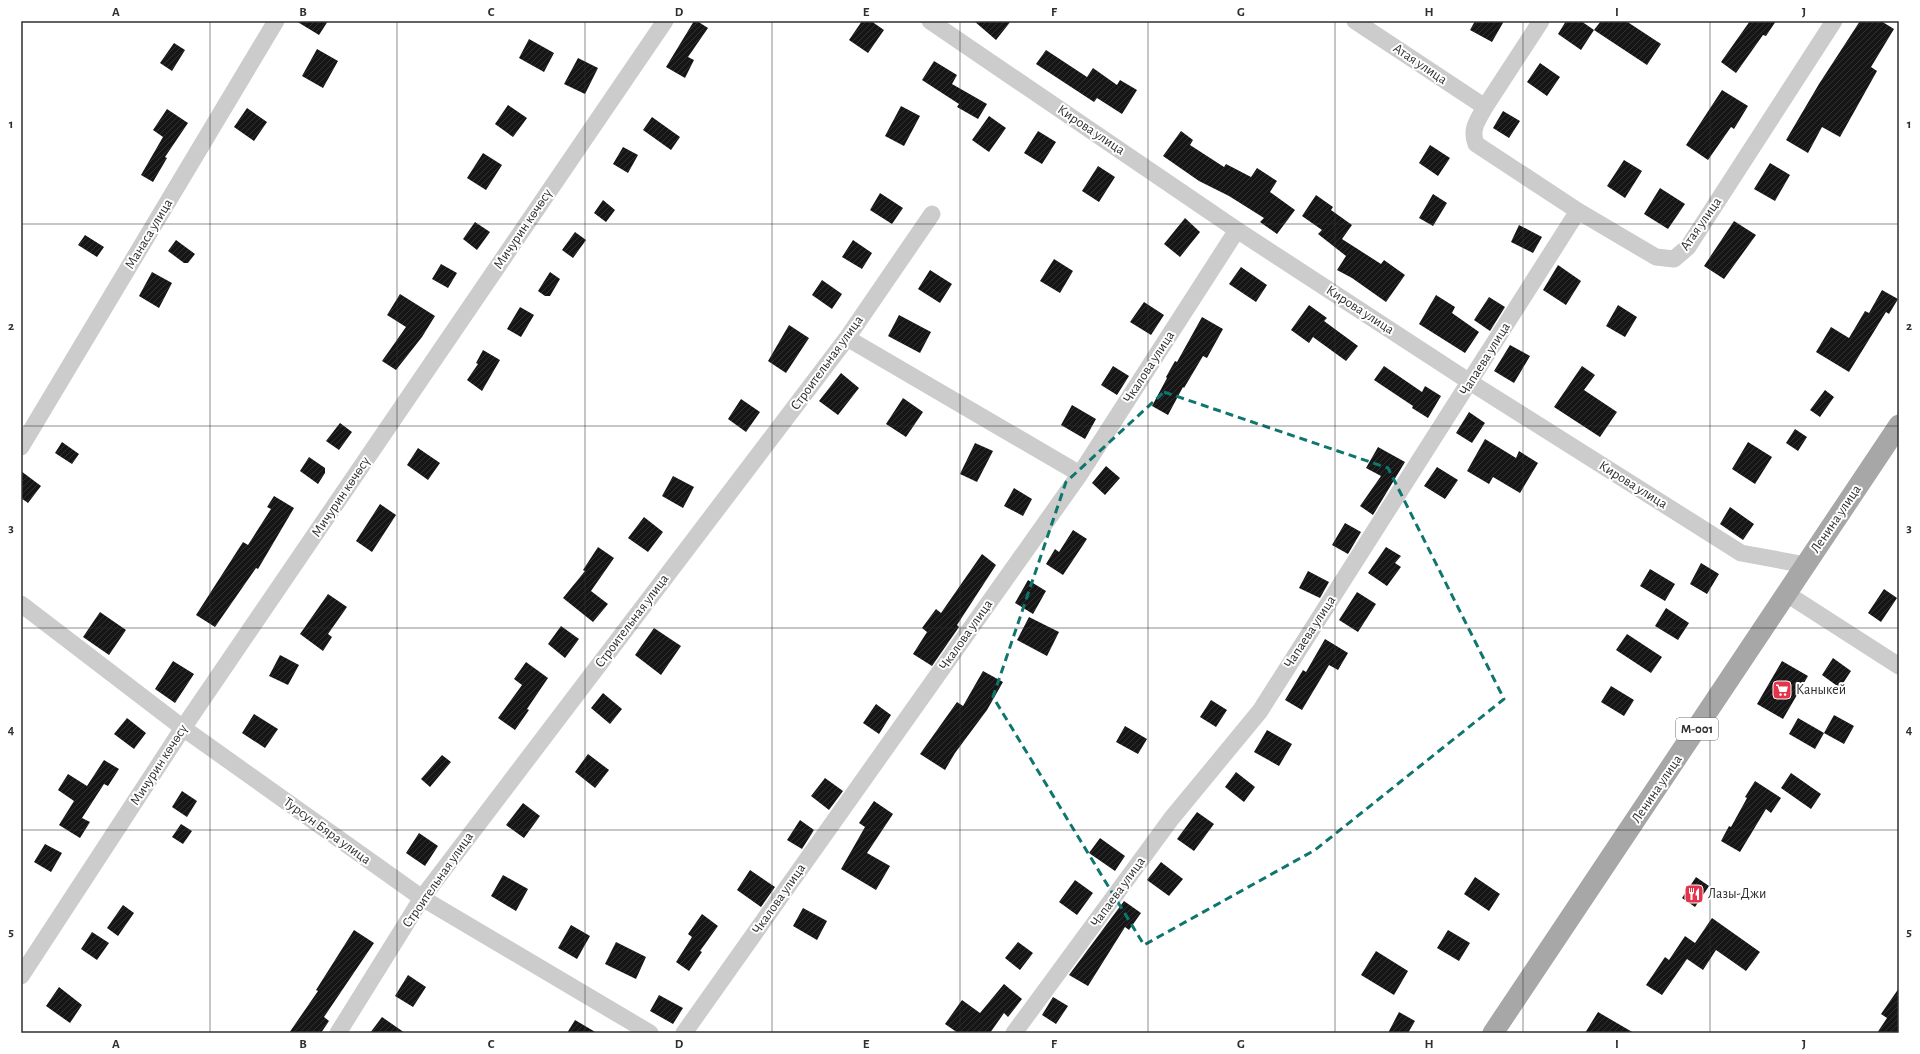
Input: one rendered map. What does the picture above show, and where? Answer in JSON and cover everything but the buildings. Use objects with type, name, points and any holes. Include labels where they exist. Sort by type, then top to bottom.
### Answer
[{"type":"main road","name":"Ленина улица","points":[[1493,1033],[1899,424]]},
{"type":"street","name":"Манаса улица","points":[[21,447],[276,21]]},
{"type":"street","name":"Мичурин көчөсү","points":[[21,976],[183,728],[665,21]]},
{"type":"street","name":"Кирова улица","points":[[930,21],[1238,230],[1470,382],[1741,554],[1806,564]]},
{"type":"street","name":"Атая улица","points":[[1355,21],[1485,107]]},
{"type":"street","name":"Атая улица","points":[[1541,21],[1485,107],[1474,127],[1473,136],[1476,144],[1578,211],[1656,258],[1674,259],[1688,247],[1834,21]]},
{"type":"street","name":"Чапаева улица","points":[[1014,1033],[1171,819],[1260,711],[1578,211]]},
{"type":"street","name":"Строительная улица","points":[[338,1033],[422,898],[847,338],[932,214]]},
{"type":"street","name":"Чкалова улица","points":[[684,1033],[1080,474],[1238,230]]},
{"type":"street","points":[[847,338],[1080,474]]},
{"type":"street","points":[[1787,594],[1899,666]]},
{"type":"street","name":"Турсун Бяра улица","points":[[21,604],[183,728],[422,898],[650,1033]]},
{"type":"highlighted area","points":[[1164,392],[1388,468],[1504,699],[1315,850],[1144,945],[993,697],[1066,482]]},
{"type":"place","name":"Каныкей","points":[[1782,690]]},
{"type":"place","name":"Лазы-Джи","points":[[1694,894]]}]
